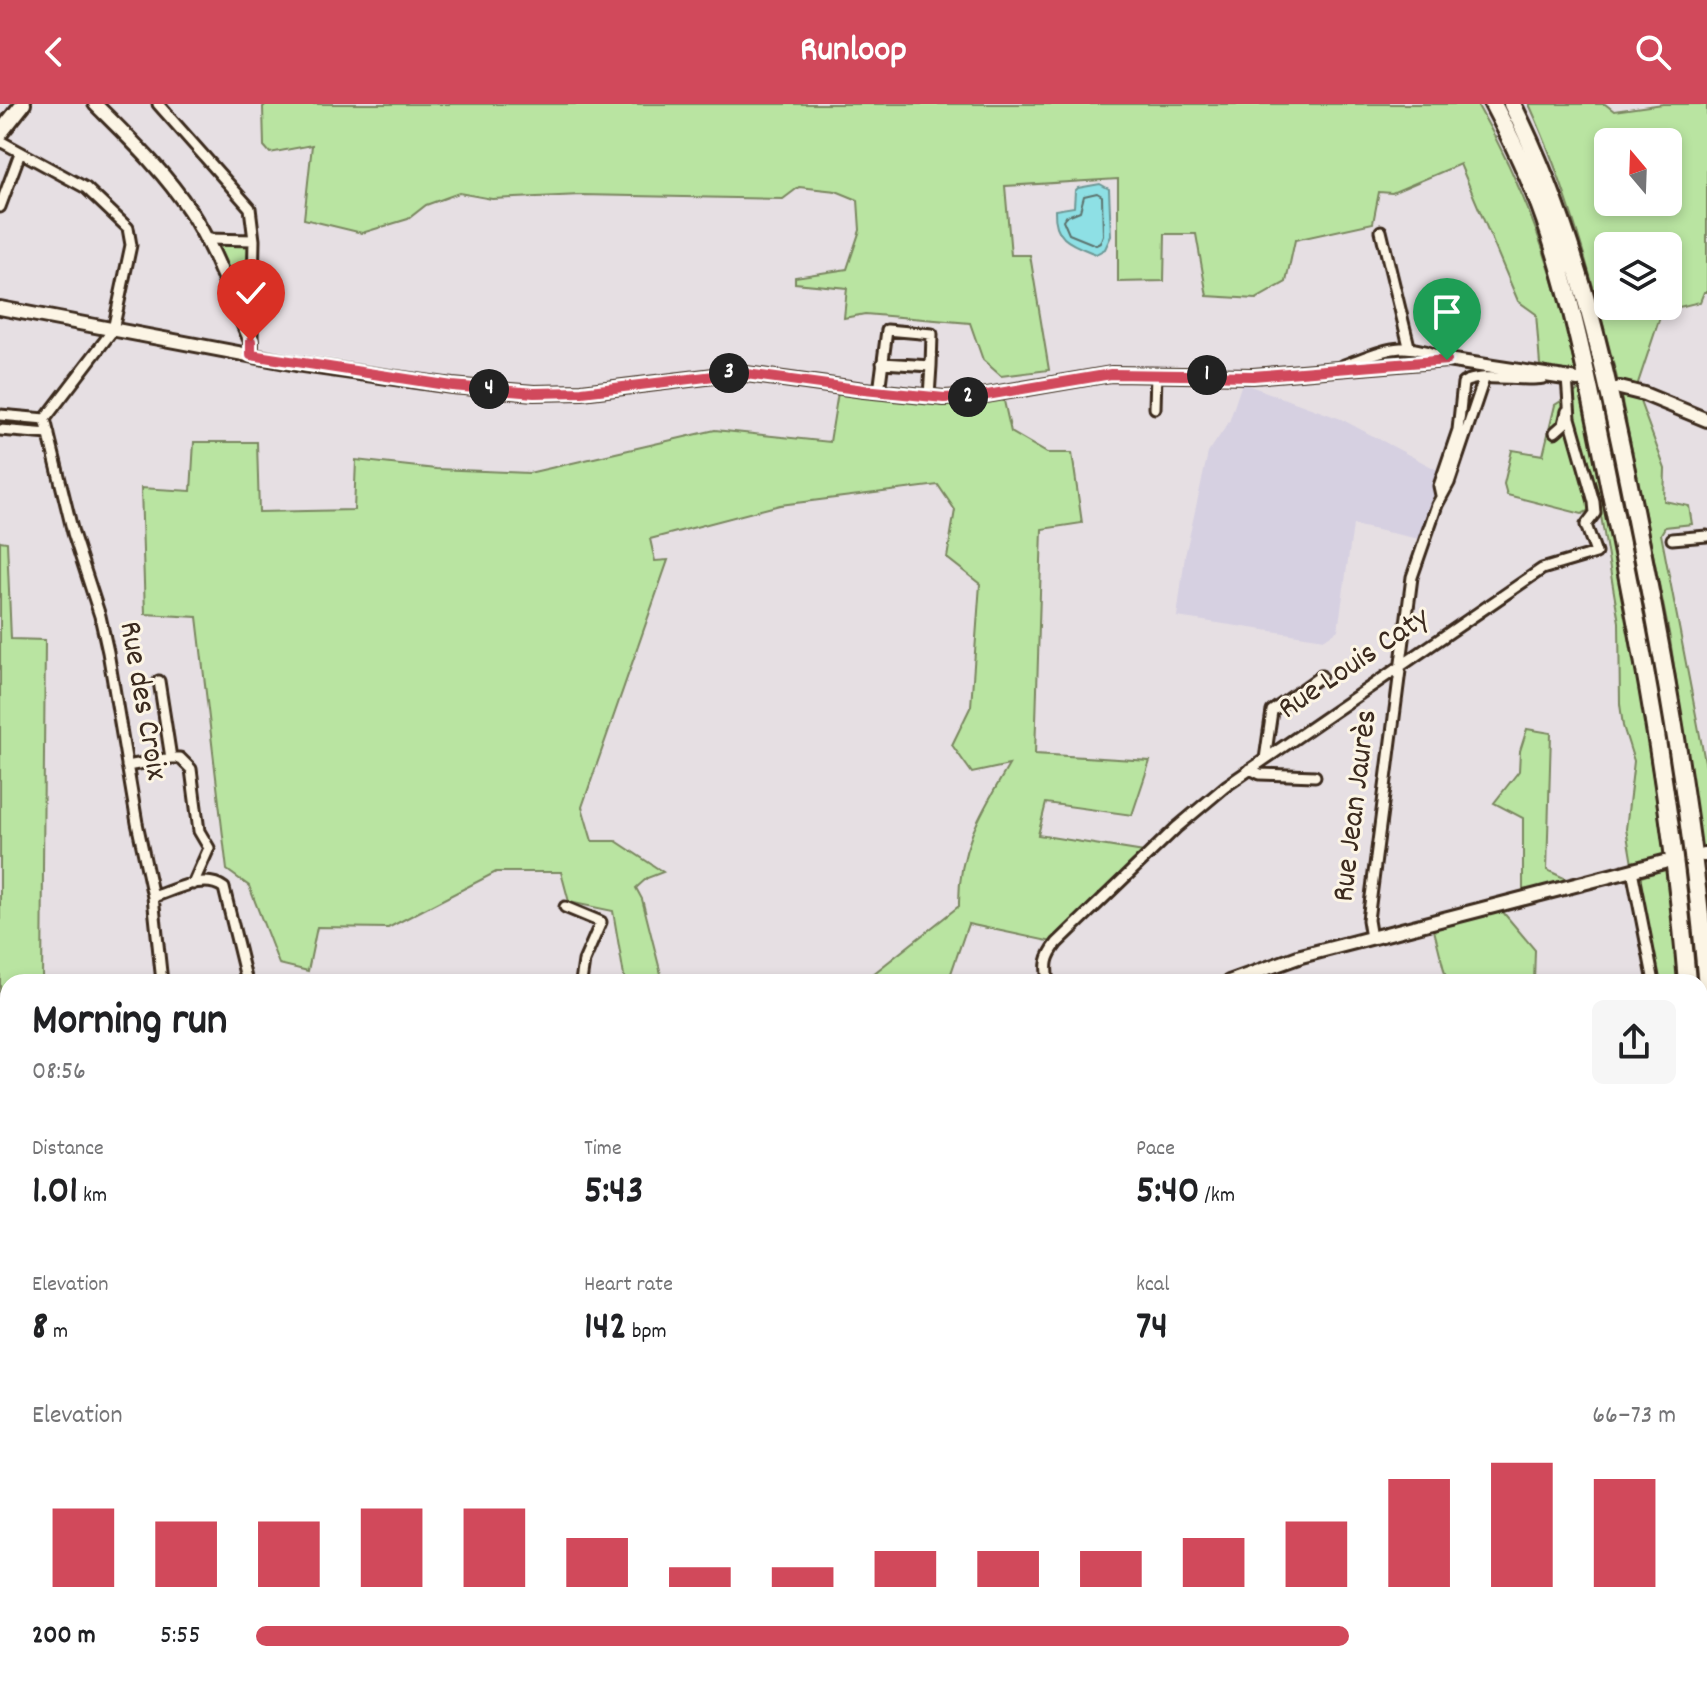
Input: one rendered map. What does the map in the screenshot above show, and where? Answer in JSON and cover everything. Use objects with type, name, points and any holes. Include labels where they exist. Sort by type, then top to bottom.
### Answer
[{"type":"highway","points":[[1493,104],[1514,145],[1544,218],[1568,296],[1583,362],[1630,586],[1658,749],[1686,974]]},
{"type":"highway","points":[[1512,104],[1545,175]]},
{"type":"highway","points":[[1519,104],[1573,253],[1614,411],[1646,566],[1686,804],[1706,974]]},
{"type":"main road","points":[[0,133],[23,104]]},
{"type":"street","points":[[95,104],[174,187],[206,239],[251,348]]},
{"type":"street","points":[[158,104],[245,201],[253,217],[251,348]]},
{"type":"street","points":[[0,141],[86,188],[128,228],[131,245],[113,330],[45,419],[0,415]]},
{"type":"street","points":[[0,207],[20,153]]},
{"type":"street","points":[[1381,231],[1409,346]]},
{"type":"street","points":[[206,239],[254,240]]},
{"type":"street","points":[[232,301],[243,308],[251,306],[254,301]]},
{"type":"street","points":[[0,308],[113,330],[251,348],[452,386],[534,393],[582,392],[739,373],[879,392],[981,396],[1111,374],[1253,376],[1447,360],[1572,379]]},
{"type":"street","points":[[879,392],[887,330],[929,332],[933,338],[929,396]]},
{"type":"street","points":[[1337,368],[1409,346],[1426,349],[1447,360]]},
{"type":"street","points":[[882,363],[931,366]]},
{"type":"street","points":[[1155,408],[1156,374]]},
{"type":"street","points":[[1484,379],[1528,381],[1550,376]]},
{"type":"street","name":"Rue Jean Jaurès","points":[[1371,938],[1368,920],[1412,577],[1441,495],[1449,483],[1484,379],[1469,379],[1463,383],[1458,430],[1439,486],[1441,495]]},
{"type":"street","name":"Rue Louis Caty","points":[[1047,974],[1047,955],[1057,943],[1176,828],[1250,769],[1542,569],[1596,553],[1586,525],[1595,513],[1594,502],[1568,404],[1572,379]]},
{"type":"street","points":[[1620,388],[1644,394],[1707,420]]},
{"type":"street","points":[[1555,432],[1564,424],[1568,404]]},
{"type":"street","name":"Rue des Croix","points":[[45,419],[73,533],[100,616],[153,897],[161,974]]},
{"type":"street","points":[[0,430],[49,434]]},
{"type":"street","points":[[1672,539],[1707,536]]},
{"type":"street","points":[[1265,759],[1272,711],[1321,676]]},
{"type":"street","points":[[159,681],[171,758]]},
{"type":"street","points":[[127,766],[180,758],[191,769],[199,831],[209,848],[193,884]]},
{"type":"street","points":[[1250,769],[1260,774],[1315,776]]},
{"type":"street","points":[[1251,974],[1301,956],[1664,862]]},
{"type":"street","points":[[1632,870],[1653,974]]},
{"type":"street","points":[[153,897],[206,881],[224,888],[245,974]]},
{"type":"street","points":[[565,907],[601,922],[584,961],[582,974]]},
{"type":"shaded area","points":[[1242,383],[1341,419],[1445,474],[1441,495],[1424,540],[1353,525],[1338,630],[1325,639],[1177,617],[1185,556],[1208,453],[1229,422]]},
{"type":"green space","points":[[266,104],[1477,104],[1510,168],[1538,235],[1560,304],[1576,374],[1561,373],[1540,365],[1536,314],[1518,301],[1460,164],[1392,193],[1379,192],[1373,223],[1295,240],[1286,282],[1256,299],[1207,296],[1196,234],[1165,234],[1164,281],[1118,282],[1118,179],[1005,186],[1011,255],[1030,255],[1049,370],[1001,376],[983,360],[970,323],[865,314],[844,318],[847,288],[795,283],[795,277],[847,269],[860,230],[858,200],[836,191],[799,187],[783,199],[581,195],[492,199],[459,193],[426,205],[408,219],[362,233],[304,219],[312,145],[270,153],[264,146],[263,107]]},
{"type":"green space","points":[[1529,104],[1605,104],[1614,111],[1663,104],[1707,104],[1707,292],[1704,292],[1700,302],[1682,306],[1682,232],[1594,232],[1594,290],[1557,172]]},
{"type":"green space","points":[[226,244],[246,245],[248,248],[248,301],[241,303],[237,297],[218,253]]},
{"type":"green space","points":[[1602,320],[1659,320],[1637,386],[1618,382]]},
{"type":"green space","points":[[839,386],[944,398],[1002,392],[1011,432],[1047,453],[1072,453],[1082,523],[1042,529],[1035,754],[1150,761],[1132,815],[1046,803],[1038,835],[1150,853],[1057,943],[968,924],[951,974],[873,974],[959,906],[962,867],[973,832],[1009,765],[972,773],[952,745],[971,706],[980,584],[947,558],[955,510],[938,485],[780,505],[650,539],[655,561],[668,560],[582,807],[592,841],[616,841],[663,872],[647,878],[636,888],[642,899],[661,974],[624,974],[613,911],[569,902],[561,872],[496,872],[388,928],[317,927],[308,971],[279,964],[249,886],[227,870],[197,617],[145,614],[141,488],[191,491],[194,442],[257,442],[259,512],[354,510],[356,460],[436,469],[529,473],[715,430],[830,442]]},
{"type":"green space","points":[[1580,389],[1627,622],[1664,856],[1632,864],[1626,829],[1634,761],[1620,704],[1619,622],[1599,504],[1582,514],[1507,495],[1504,484],[1512,450],[1543,455],[1555,405]]},
{"type":"green space","points":[[1621,396],[1639,399],[1665,469],[1664,501],[1689,506],[1692,524],[1665,527],[1661,534],[1707,772],[1707,849],[1702,850],[1669,633]]},
{"type":"green space","points":[[0,541],[7,542],[11,639],[45,640],[42,974],[0,974]]},
{"type":"green space","points":[[1527,729],[1551,733],[1547,870],[1577,884],[1523,899],[1523,818],[1494,803],[1519,771],[1520,751]]},
{"type":"green space","points":[[1666,869],[1678,974],[1652,974],[1637,894],[1641,877]]},
{"type":"green space","points":[[1497,905],[1535,950],[1534,974],[1445,974],[1432,922]]},
{"type":"water","points":[[1100,184],[1109,189],[1111,236],[1105,249],[1096,254],[1066,240],[1057,228],[1055,210],[1074,207],[1078,188]]},
{"type":"route","points":[[251,341],[251,355],[296,364],[452,386],[534,393],[582,392],[750,373],[944,398],[981,396],[1111,374],[1253,376],[1447,360]]}]
